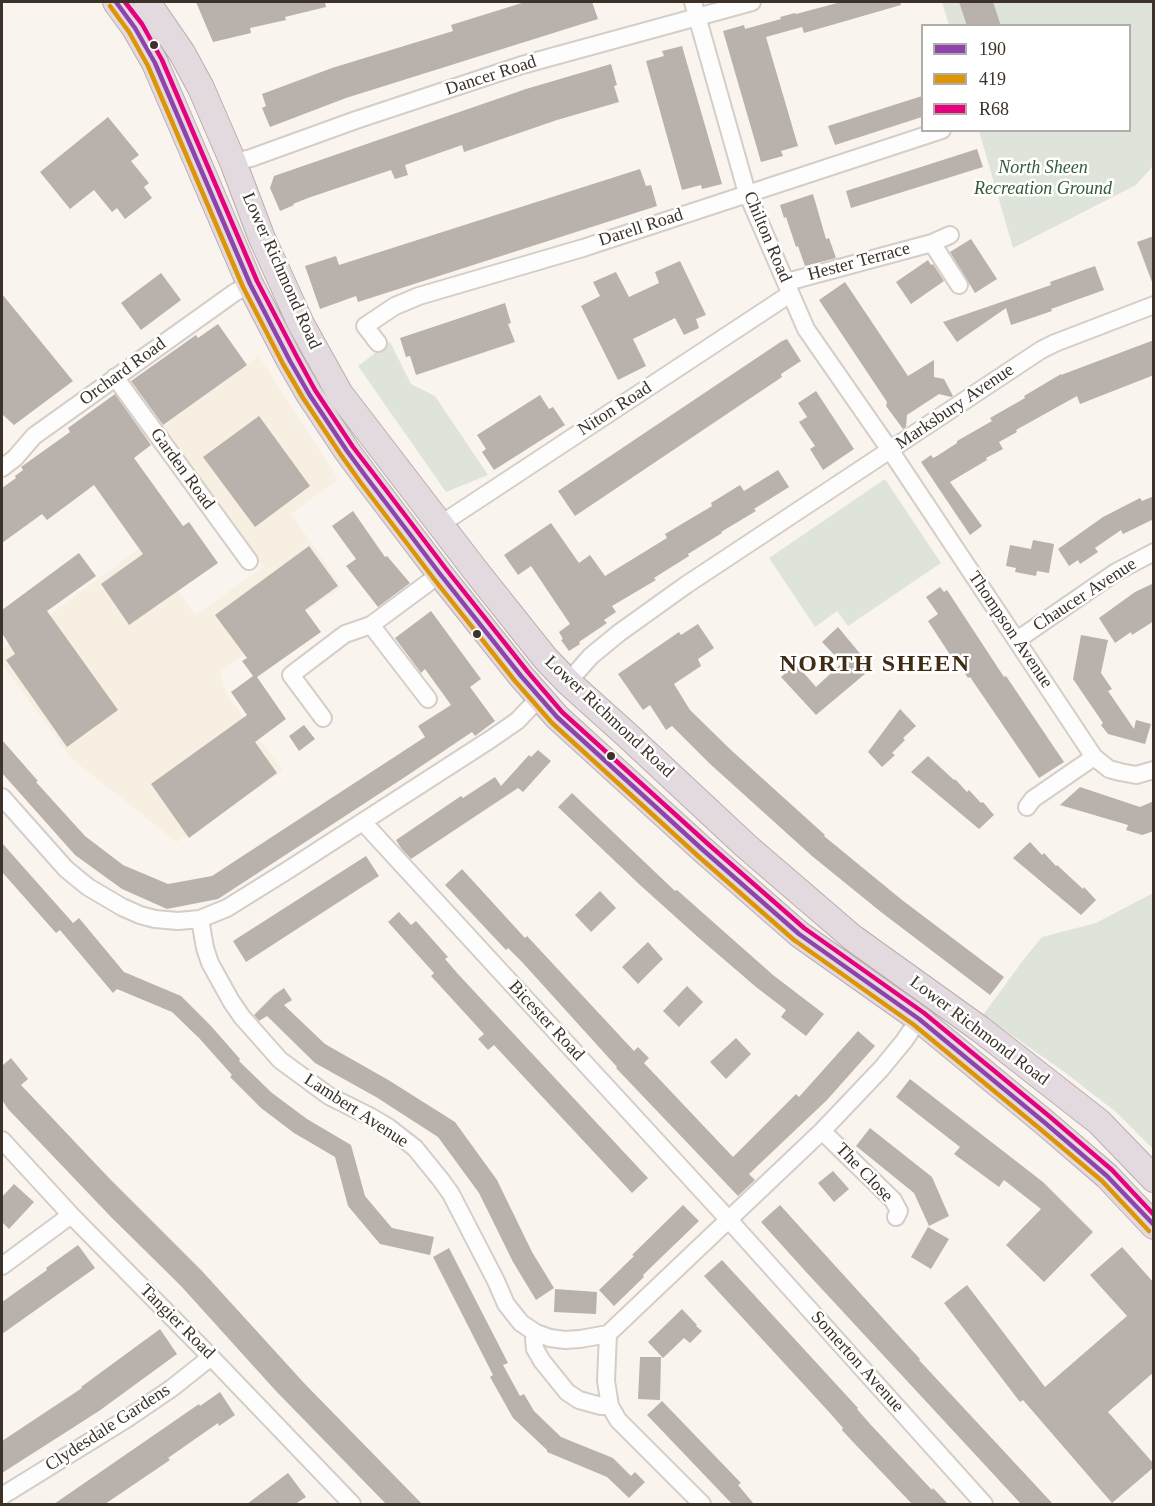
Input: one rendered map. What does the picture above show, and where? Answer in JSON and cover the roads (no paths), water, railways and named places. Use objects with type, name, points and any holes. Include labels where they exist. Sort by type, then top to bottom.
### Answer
[{"type":"highway","name":"Lower Richmond Road","points":[[116,2],[135,28],[155,63],[250,284],[309,394],[367,478],[440,574],[540,697],[557,717],[799,934],[919,1019],[1107,1176],[1154,1226]]},
{"type":"highway","name":"Lower Richmond Road","points":[[147,2],[163,24],[201,88],[233,162],[261,236],[296,314],[340,394],[545,658],[568,682],[746,846],[853,938],[980,1029],[1099,1122],[1154,1179]]},
{"type":"highway","points":[[332,428],[345,414],[340,394]]},
{"type":"street","name":"Dancer Road","points":[[233,162],[251,158],[356,120],[696,9],[752,2]]},
{"type":"street","name":"Chilton Road","points":[[696,9],[747,194],[806,329],[890,450]]},
{"type":"street","name":"Darell Road","points":[[378,343],[365,326],[395,306],[419,296],[583,248],[936,132]]},
{"type":"street","name":"Hester Terrace","points":[[788,288],[933,243],[950,235]]},
{"type":"street","name":"Hester Terrace","points":[[933,243],[959,285]]},
{"type":"street","name":"Orchard Road","points":[[2,468],[15,458],[34,436],[234,293],[250,284]]},
{"type":"street","name":"Niton Road","points":[[441,524],[788,288]]},
{"type":"street","name":"Marksbury Avenue","points":[[568,682],[591,656],[686,585],[1041,350],[1154,305]]},
{"type":"street","name":"Garden Road","points":[[115,377],[249,561]]},
{"type":"street","name":"Thompson Avenue","points":[[890,450],[1094,757],[1109,769],[1120,772],[1136,775],[1154,770]]},
{"type":"street","name":"Chaucer Avenue","points":[[1017,640],[1116,572],[1154,552]]},
{"type":"street","points":[[323,718],[291,675],[345,634],[371,625],[440,574]]},
{"type":"street","points":[[371,625],[428,699]]},
{"type":"street","points":[[2,797],[66,869],[97,893],[140,915],[155,919],[178,921],[201,919],[226,908],[518,721],[540,697]]},
{"type":"street","points":[[1027,807],[1033,799],[1094,757]]},
{"type":"street","name":"Bicester Road","points":[[363,822],[729,1220]]},
{"type":"street","name":"Lambert Avenue","points":[[201,919],[205,948],[210,963],[242,1017],[280,1060],[329,1096],[388,1127],[415,1148],[451,1194],[506,1304],[521,1323],[536,1333],[565,1340],[608,1334]]},
{"type":"street","points":[[702,1504],[618,1420],[610,1406],[606,1382],[608,1334],[822,1131],[881,1069],[919,1019]]},
{"type":"street","name":"The Close","points":[[822,1131],[893,1200],[899,1211],[896,1217]]},
{"type":"street","name":"Tangier Road","points":[[2,1140],[71,1215],[211,1357],[342,1501]]},
{"type":"street","points":[[2,1266],[71,1215]]},
{"type":"street","name":"Somerton Avenue","points":[[729,1220],[984,1504]]},
{"type":"street","points":[[536,1333],[534,1339],[536,1349],[542,1361],[567,1392],[579,1400],[610,1406]]},
{"type":"street","name":"Clydesdale Gardens","points":[[2,1496],[128,1418],[172,1388],[211,1357]]},
{"type":"district","name":"NORTH SHEEN","points":[[875,665]]},
{"type":"park label","name":"North Sheen Recreation Ground","points":[[1043,178]]}]
